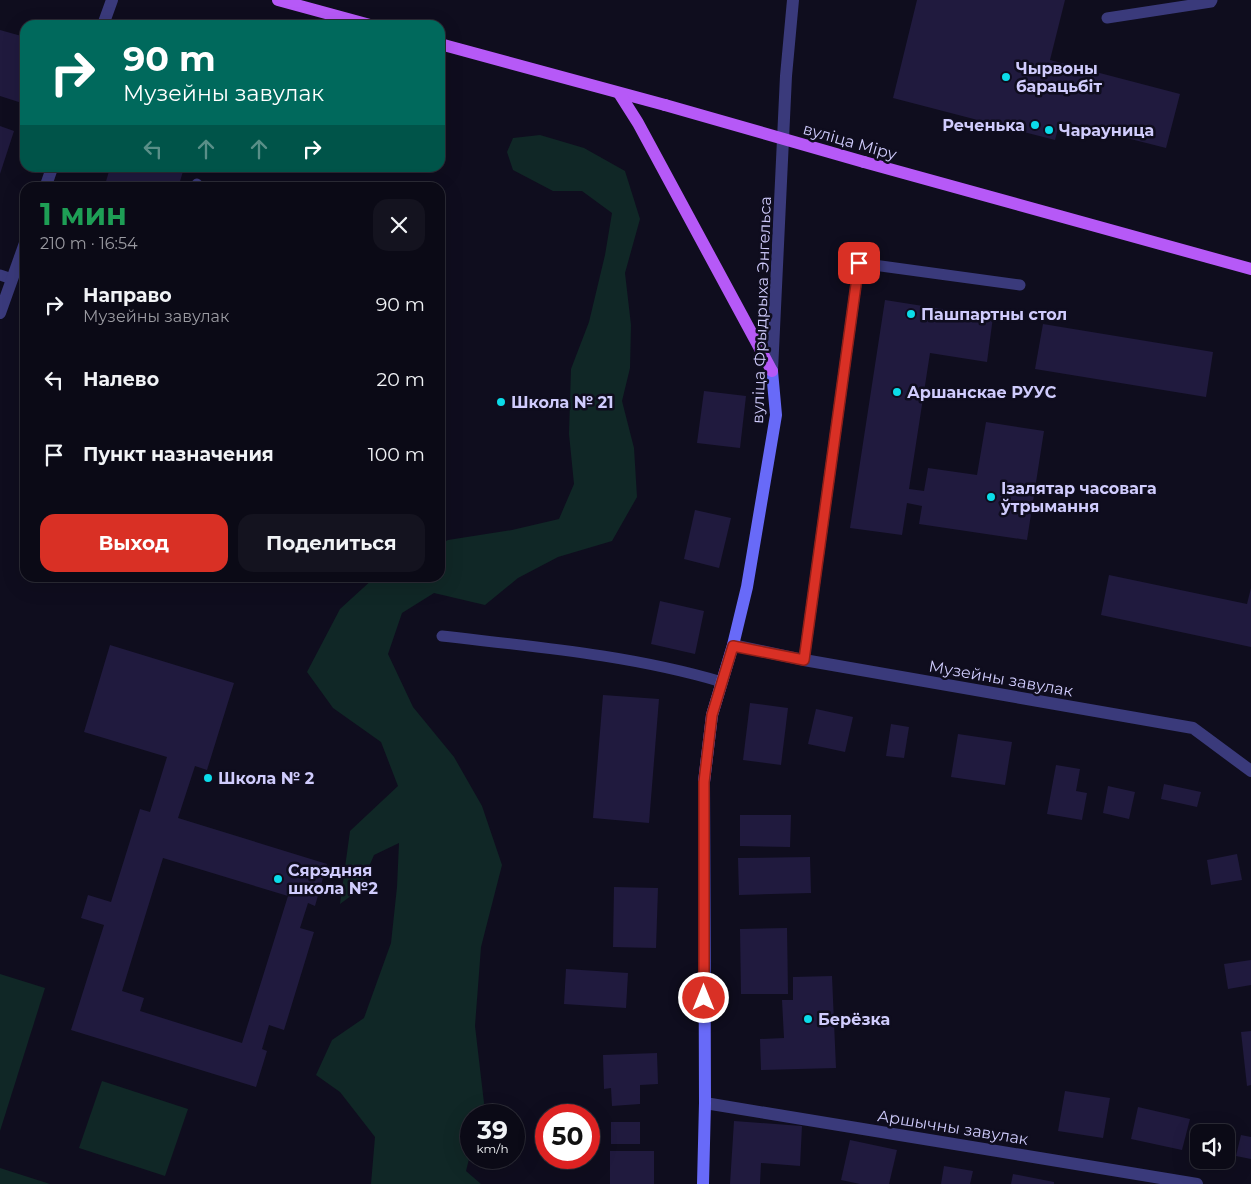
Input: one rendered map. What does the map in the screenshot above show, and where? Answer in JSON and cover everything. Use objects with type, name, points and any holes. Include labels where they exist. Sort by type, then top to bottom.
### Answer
[{"type":"main road","points":[[278,0],[352,20]]},
{"type":"main road","name":"вуліца Міру","points":[[445,45],[1251,269]]},
{"type":"main road","points":[[618,93],[638,123],[772,371]]},
{"type":"main road","name":"вуліца Фрыдрыха Энгельса","points":[[703,1184],[705,1103],[704,782],[712,715],[733,646],[747,587],[776,416],[772,371]]},
{"type":"street","points":[[105,20],[112,0]]},
{"type":"street","name":"вуліца Фрыдрыха Энгельса","points":[[772,371],[786,76],[794,0]]},
{"type":"street","points":[[0,313],[6,277],[20,252]]},
{"type":"street","name":"Музейны завулак","points":[[733,646],[1193,728],[1251,771]]},
{"type":"street","name":"Аршычны завулак","points":[[705,1103],[1197,1184]]},
{"type":"lane","points":[[1107,18],[1211,2],[1212,0]]},
{"type":"lane","points":[[804,660],[859,263],[1020,285]]},
{"type":"lane","points":[[442,636],[598,654],[686,671],[722,682]]},
{"type":"green space","points":[[540,135],[584,148],[625,171],[640,219],[625,273],[631,325],[630,368],[622,401],[634,448],[637,497],[612,541],[558,557],[518,578],[485,605],[434,593],[402,613],[388,654],[413,707],[454,757],[482,806],[502,865],[481,947],[475,1026],[484,1103],[460,1104],[460,1169],[466,1169],[466,1171],[481,1184],[371,1184],[375,1137],[340,1092],[316,1075],[332,1040],[364,1018],[391,943],[397,887],[399,843],[374,855],[359,890],[340,904],[350,831],[398,786],[381,742],[333,708],[307,672],[340,609],[370,582],[445,582],[445,542],[512,530],[559,519],[574,484],[569,434],[571,369],[589,322],[605,255],[612,213],[582,191],[553,191],[513,170],[507,152],[513,138]]},
{"type":"green space","points":[[0,974],[45,988],[0,1131]]},
{"type":"green space","points":[[102,1081],[188,1109],[165,1176],[79,1148]]},
{"type":"green space","points":[[0,1168],[50,1184],[0,1184]]},
{"type":"building","name":"Чырвоны барацьбіт","points":[[917,0],[1065,0],[1050,60],[1180,94],[1166,148],[1060,121],[1055,140],[893,98]]},
{"type":"building","points":[[0,30],[20,36],[20,102],[0,96]]},
{"type":"building","points":[[0,126],[14,131],[0,174]]},
{"type":"building","points":[[109,172],[183,172],[180,182],[106,182]]},
{"type":"building","name":"Аршанскае РУУС","points":[[885,300],[993,317],[987,362],[930,353],[909,489],[924,491],[928,468],[977,475],[986,422],[1044,431],[1027,540],[919,524],[922,506],[907,503],[902,535],[850,528]]},
{"type":"building","points":[[1043,324],[1213,352],[1206,397],[1035,369]]},
{"type":"building","points":[[704,391],[746,396],[740,448],[697,443]]},
{"type":"building","points":[[695,510],[731,518],[719,568],[684,559]]},
{"type":"building","points":[[1109,575],[1247,604],[1251,588],[1251,647],[1101,615]]},
{"type":"building","points":[[660,601],[704,611],[695,654],[651,644]]},
{"type":"building","name":"Сярэдняя школа №2","points":[[110,645],[234,683],[207,770],[195,766],[178,818],[327,864],[315,906],[308,903],[300,928],[314,932],[284,1030],[269,1025],[262,1049],[267,1051],[256,1087],[71,1030],[104,925],[81,918],[88,895],[111,902],[140,809],[150,812],[167,757],[84,732]],"holes":[[[163,858],[288,896],[242,1043],[140,1011],[144,998],[122,991]]]},
{"type":"building","points":[[603,695],[659,699],[649,823],[593,818]]},
{"type":"building","points":[[750,703],[788,708],[781,765],[743,760]]},
{"type":"building","points":[[816,709],[853,717],[845,752],[808,744]]},
{"type":"building","points":[[891,724],[909,727],[904,758],[886,756]]},
{"type":"building","points":[[958,734],[1012,742],[1005,785],[951,777]]},
{"type":"building","points":[[1056,765],[1080,769],[1076,791],[1087,793],[1082,820],[1047,814]]},
{"type":"building","points":[[1164,784],[1201,792],[1197,807],[1161,799]]},
{"type":"building","points":[[1108,786],[1135,792],[1129,819],[1103,813]]},
{"type":"building","points":[[740,815],[791,815],[790,847],[740,846]]},
{"type":"building","points":[[1237,854],[1242,880],[1211,885],[1207,860]]},
{"type":"building","points":[[810,857],[811,893],[739,895],[738,858]]},
{"type":"building","points":[[614,887],[658,888],[656,948],[613,947]]},
{"type":"building","points":[[787,928],[788,994],[741,994],[740,929]]},
{"type":"building","points":[[1251,960],[1251,985],[1228,989],[1224,964]]},
{"type":"building","points":[[566,969],[628,973],[626,1008],[564,1004]]},
{"type":"building","name":"Берёзка","points":[[832,976],[836,1068],[761,1070],[760,1039],[784,1038],[782,1000],[793,1000],[793,977]]},
{"type":"building","points":[[1251,1031],[1251,1085],[1247,1086],[1241,1032]]},
{"type":"building","points":[[657,1053],[658,1084],[640,1085],[640,1104],[612,1106],[611,1088],[604,1089],[603,1055]]},
{"type":"building","points":[[1065,1091],[1110,1098],[1103,1138],[1058,1131]]},
{"type":"building","points":[[1138,1107],[1190,1119],[1182,1150],[1131,1139]]},
{"type":"building","points":[[734,1121],[802,1126],[800,1166],[761,1163],[760,1184],[730,1184]]},
{"type":"building","points":[[611,1122],[640,1122],[640,1144],[611,1144]]},
{"type":"building","points":[[1241,1135],[1251,1137],[1251,1159],[1236,1156]]},
{"type":"building","points":[[850,1140],[897,1150],[889,1184],[860,1184],[841,1180]]},
{"type":"building","points":[[610,1151],[654,1151],[654,1184],[610,1184]]},
{"type":"building","points":[[944,1166],[973,1171],[970,1184],[941,1184]]},
{"type":"building","points":[[1013,1174],[1054,1182],[1054,1184],[1011,1184]]},
{"type":"place","name":"Чырвоны барацьбіт","points":[[1006,77]]},
{"type":"place","name":"Реченька","points":[[1035,125]]},
{"type":"place","name":"Чарауница","points":[[1049,130]]},
{"type":"place","name":"Пашпартны стол","points":[[911,314]]},
{"type":"place","name":"Аршанскае РУУС","points":[[897,392]]},
{"type":"place","name":"Школа № 21","points":[[501,402]]},
{"type":"place","name":"Ізалятар часовага ўтрымання","points":[[991,497]]},
{"type":"place","name":"Школа № 2","points":[[208,778]]},
{"type":"place","name":"Сярэдняя школа №2","points":[[278,879]]},
{"type":"place","name":"Берёзка","points":[[808,1019]]},
{"type":"route","points":[[704,998],[704,782],[712,715],[733,646],[804,660],[859,263]]}]
